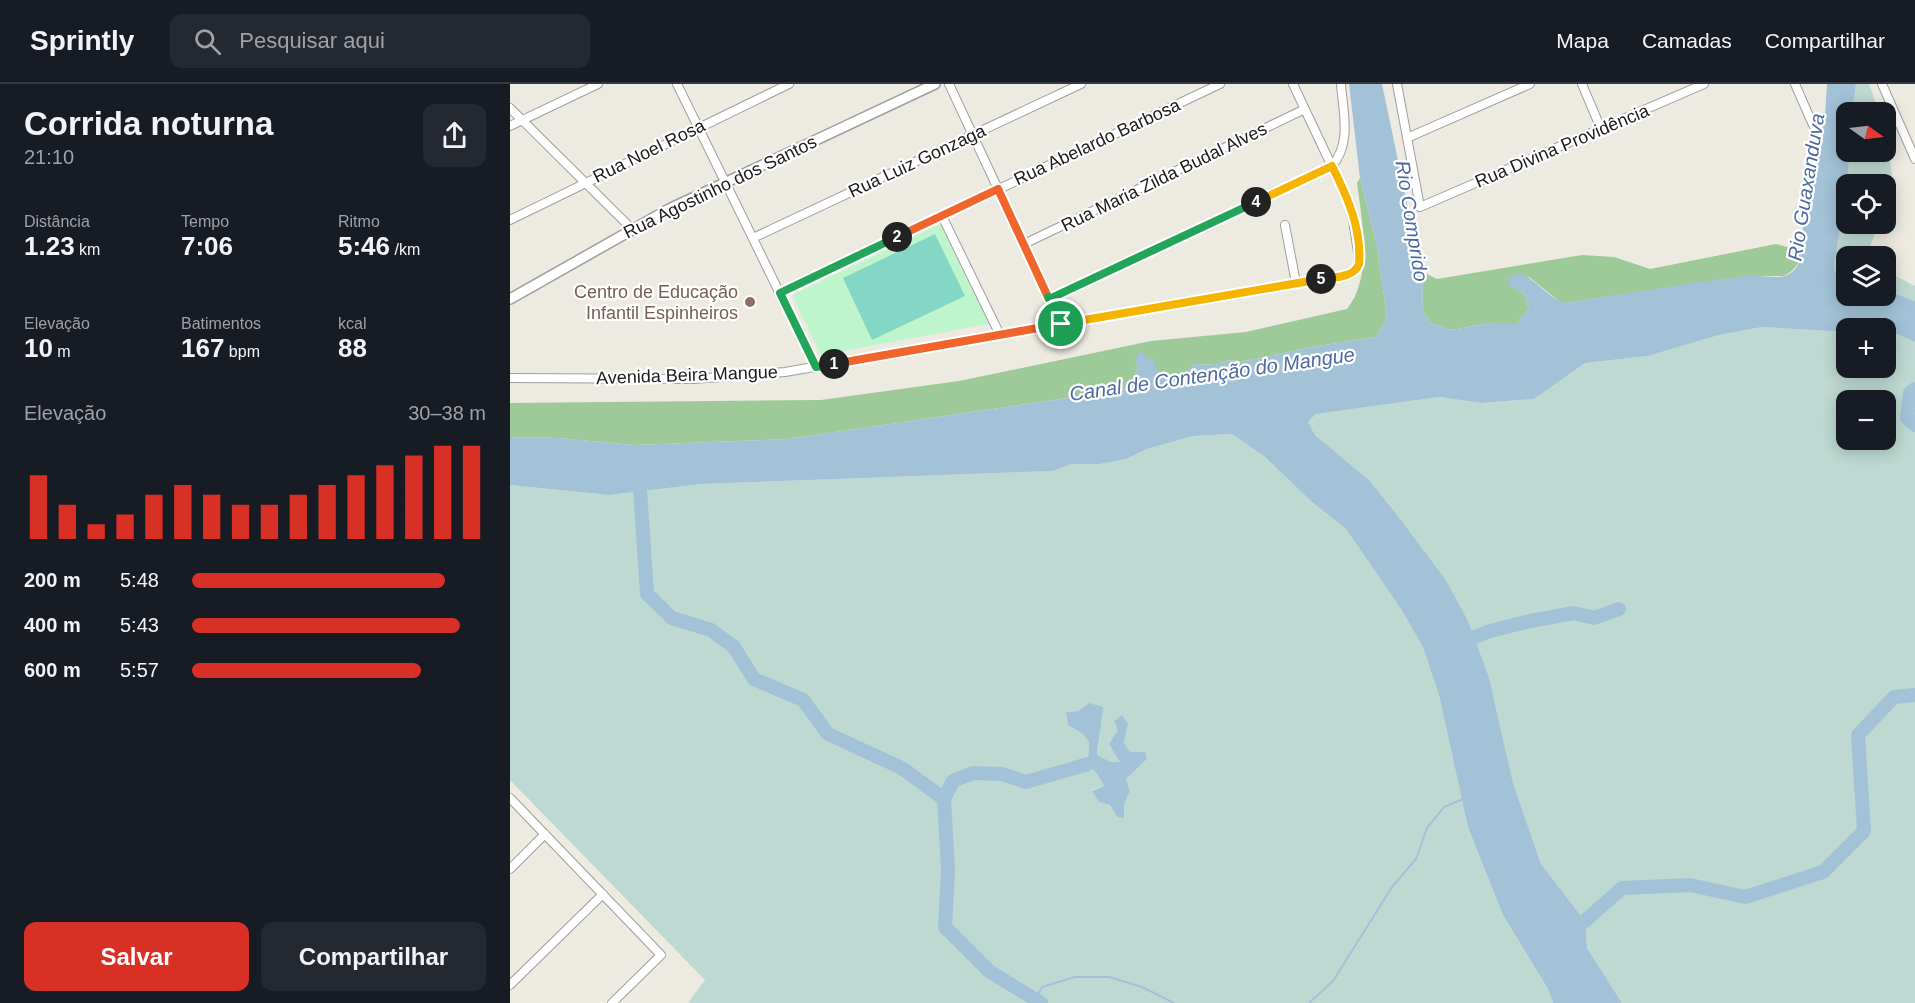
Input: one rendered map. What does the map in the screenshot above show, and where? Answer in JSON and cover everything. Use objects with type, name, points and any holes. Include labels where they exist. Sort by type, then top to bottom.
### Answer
[{"type":"street","points":[[510,126],[598,84]]},
{"type":"street","points":[[678,84],[816,367]]},
{"type":"street","name":"Rua Noel Rosa","points":[[510,220],[789,84]]},
{"type":"street","name":"Rua Agostinho dos Santos","points":[[510,299],[632,229],[935,84]]},
{"type":"street","points":[[949,84],[1061,324]]},
{"type":"street","name":"Rua Luiz Gonzaga","points":[[753,238],[1081,84]]},
{"type":"street","name":"Rua Abelardo Barbosa","points":[[780,293],[1220,84]]},
{"type":"street","points":[[1293,84],[1332,166]]},
{"type":"street","points":[[1049,299],[1332,166],[1341,153],[1344,142],[1341,84]]},
{"type":"street","points":[[1397,84],[1407,138],[1530,84]]},
{"type":"street","points":[[1582,84],[1601,129]]},
{"type":"street","name":"Rua Divina Providência","points":[[1407,138],[1420,207],[1704,84]]},
{"type":"street","points":[[1796,84],[1813,125]]},
{"type":"street","points":[[1882,84],[1913,148],[1915,159]]},
{"type":"street","points":[[510,108],[632,229]]},
{"type":"street","name":"Rua Maria Zilda Budal Alves","points":[[1024,244],[1305,110]]},
{"type":"street","name":"Avenida Beira Mangue","points":[[510,378],[694,379],[758,375],[816,367],[1351,274],[1358,268],[1359,259],[1353,215],[1332,166]]},
{"type":"street","points":[[942,216],[1000,335]]},
{"type":"street","points":[[1285,225],[1296,283]]},
{"type":"street","points":[[510,798],[662,955],[612,1003]]},
{"type":"street","points":[[510,868],[545,834]]},
{"type":"street","points":[[510,985],[603,894]]},
{"type":"green space","points":[[1360,178],[1377,246],[1387,317],[1376,337],[1240,362],[1228,360],[1216,365],[1195,364],[1179,377],[1138,368],[1128,389],[788,439],[634,445],[558,438],[510,437],[510,403],[821,400],[959,381],[1151,341],[1246,332],[1347,309],[1355,296],[1363,265],[1363,231],[1357,183]]},
{"type":"green space","points":[[940,224],[989,324],[821,355],[792,295]]},
{"type":"green space","points":[[1776,244],[1790,248],[1799,246],[1798,264],[1784,276],[1746,276],[1565,303],[1559,301],[1529,277],[1510,286],[1524,294],[1529,308],[1517,323],[1491,323],[1451,330],[1430,323],[1423,311],[1422,277],[1427,274],[1437,279],[1582,255],[1614,257],[1650,269]]},
{"type":"shaded area","points":[[1856,84],[1869,84],[1875,102],[1853,102]]},
{"type":"shaded area","points":[[1849,162],[1890,162],[1892,174],[1848,174]]},
{"type":"shaded area","points":[[935,234],[965,296],[872,340],[843,278]]},
{"type":"shaded area","points":[[1839,234],[1875,234],[1870,246],[1837,246]]},
{"type":"shaded area","points":[[1836,252],[1836,273],[1834,265]]},
{"type":"shaded area","points":[[1896,276],[1915,286],[1915,301],[1896,294]]},
{"type":"shaded area","points":[[1762,327],[1836,331],[1836,378],[1896,378],[1896,334],[1915,342],[1915,1003],[1622,1003],[1587,948],[1585,921],[1541,864],[1513,783],[1489,677],[1468,621],[1394,511],[1369,480],[1315,435],[1308,422],[1316,414],[1439,397],[1481,403],[1534,399],[1585,363],[1648,356],[1719,335]]},
{"type":"shaded area","points":[[1232,434],[1265,457],[1312,502],[1346,529],[1401,609],[1423,647],[1439,695],[1468,829],[1503,915],[1548,989],[1553,1003],[688,1003],[705,980],[510,780],[510,485],[609,495],[702,484],[1053,471],[1072,464],[1100,464],[1125,459],[1147,449],[1193,436]],"holes":[[[1079,711],[1102,721],[1098,729],[1097,755],[1111,762],[1121,762],[1109,744],[1119,730],[1128,724],[1124,743],[1130,752],[1145,752],[1147,759],[1126,779],[1130,791],[1117,817],[1110,805],[1099,802],[1092,790],[1104,786],[1088,764],[1089,741],[1083,734],[1068,725],[1067,712]]]},
{"type":"water","name":"Canal de Contenção do Mangue","points":[[1349,84],[1382,84],[1413,232],[1413,256],[1422,277],[1423,311],[1430,323],[1451,330],[1491,323],[1517,323],[1529,308],[1524,294],[1510,286],[1507,279],[1520,273],[1565,303],[1744,276],[1780,277],[1794,271],[1800,259],[1799,246],[1824,131],[1821,124],[1825,117],[1827,84],[1856,84],[1853,102],[1836,102],[1836,162],[1849,162],[1848,174],[1836,174],[1836,234],[1839,234],[1834,265],[1836,306],[1896,306],[1896,294],[1915,301],[1915,342],[1896,334],[1896,318],[1836,318],[1836,331],[1762,327],[1719,335],[1648,356],[1585,363],[1534,399],[1481,403],[1439,397],[1316,414],[1308,422],[1315,435],[1369,480],[1394,511],[1445,579],[1468,621],[1489,677],[1513,783],[1541,864],[1585,921],[1587,948],[1622,1003],[1553,1003],[1548,989],[1503,915],[1468,828],[1439,695],[1423,647],[1401,609],[1346,529],[1312,502],[1265,457],[1232,434],[1193,436],[1147,449],[1126,459],[1100,464],[1072,464],[1053,471],[702,484],[609,495],[510,485],[510,437],[558,438],[634,445],[788,439],[1128,389],[1138,368],[1135,360],[1140,351],[1145,354],[1145,358],[1153,359],[1157,372],[1179,377],[1195,364],[1216,365],[1228,360],[1240,362],[1376,337],[1387,317],[1377,246],[1360,178]]},
{"type":"water","points":[[1089,703],[1103,707],[1097,755],[1111,762],[1120,762],[1109,744],[1118,730],[1114,721],[1122,715],[1128,724],[1124,743],[1130,752],[1145,752],[1147,759],[1126,779],[1130,791],[1124,804],[1124,818],[1117,817],[1110,805],[1099,802],[1092,791],[1104,786],[1088,764],[1089,742],[1083,734],[1068,725],[1066,712],[1079,711]]},
{"type":"waterway","points":[[1915,389],[1910,393],[1907,418],[1915,425]]},
{"type":"waterway","points":[[639,474],[647,594],[672,618],[711,630],[734,647],[754,679],[803,700],[828,734],[902,768],[944,799],[948,870],[945,927],[989,971],[1041,1003]]},
{"type":"waterway","points":[[1459,643],[1490,631],[1530,621],[1574,613],[1594,618],[1619,609]]},
{"type":"waterway","points":[[1568,929],[1585,921],[1622,888],[1690,885],[1745,897],[1823,872],[1864,831],[1858,735],[1894,697],[1915,695]]},
{"type":"waterway","points":[[944,799],[953,781],[973,773],[1002,774],[1026,782],[1088,764]]},
{"type":"waterway","points":[[1309,1003],[1333,981],[1392,887],[1416,859],[1427,828],[1444,807],[1463,799]]},
{"type":"waterway","points":[[1036,999],[1042,987],[1075,977],[1109,977],[1142,987],[1174,1003]]},
{"type":"place","name":"Centro de Educação Infantil Espinheiros","points":[[750,302]]},
{"type":"route","points":[[1332,166],[1351,207],[1359,259],[1355,272],[1061,324],[816,367],[780,293],[998,189],[1049,299],[1332,166]]},
{"type":"water label","name":"Rio Guaxanduva","points":[[1806,187]]},
{"type":"water label","name":"Rio Comprido","points":[[1412,221]]}]
